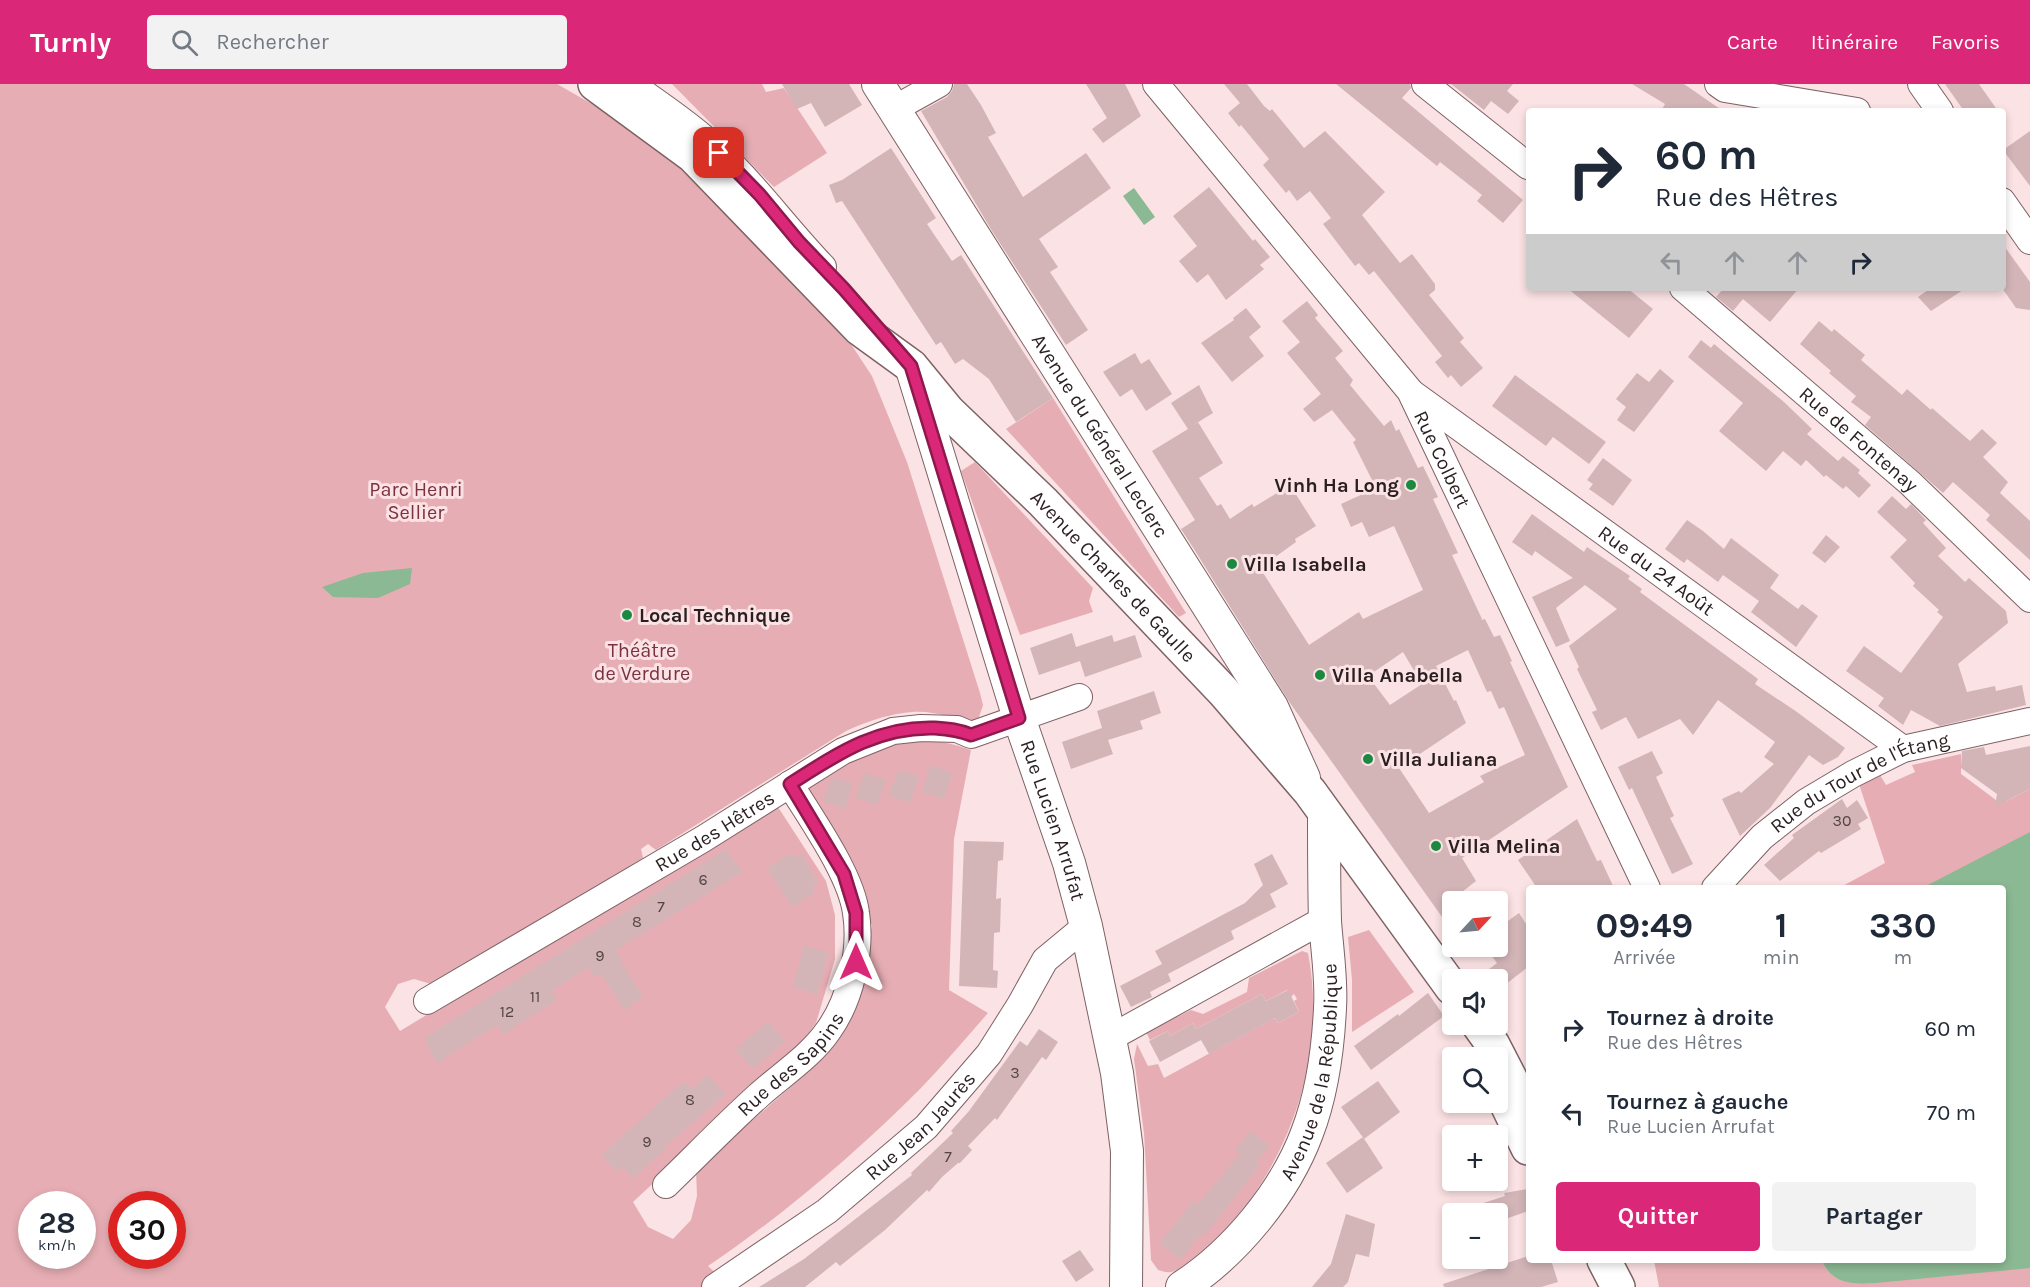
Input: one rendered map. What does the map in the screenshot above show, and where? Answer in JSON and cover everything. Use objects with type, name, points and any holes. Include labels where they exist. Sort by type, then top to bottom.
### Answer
[{"type":"main road","name":"Avenue Charles de Gaulle","points":[[595,84],[693,156],[860,329],[911,366],[948,411],[1043,502],[1223,692],[1317,802],[1442,974]]},
{"type":"main road","points":[[799,242],[820,288]]},
{"type":"main road","points":[[1486,1035],[1526,1109]]},
{"type":"main road","points":[[1508,1107],[1526,1144]]},
{"type":"main road","points":[[1584,1263],[1596,1287]]},
{"type":"main road","points":[[1606,1263],[1618,1287]]},
{"type":"street","name":"Avenue Charles de Gaulle","points":[[631,84],[705,139],[760,195],[799,242],[844,289],[911,366]]},
{"type":"street","points":[[886,97],[939,84]]},
{"type":"street","name":"Rue Colbert","points":[[1156,84],[1410,392],[1646,885]]},
{"type":"street","points":[[1425,84],[1526,164]]},
{"type":"street","points":[[1718,84],[1725,89],[1839,108]]},
{"type":"street","points":[[1921,84],[1938,108]]},
{"type":"street","name":"Avenue du Général Leclerc","points":[[886,97],[1272,707],[1317,802]]},
{"type":"street","points":[[2006,207],[2030,241]]},
{"type":"street","name":"Rue de Fontenay","points":[[1686,291],[1910,483],[2030,599]]},
{"type":"street","name":"Rue Lucien Arrufat","points":[[911,366],[1019,718],[1069,863],[1086,926],[1110,1038],[1127,1151],[1126,1287]]},
{"type":"street","name":"Rue du 24 Août","points":[[1410,392],[1903,748]]},
{"type":"street","name":"Rue des Hêtres","points":[[427,1001],[703,839],[843,751],[893,731],[921,728],[957,729],[971,735],[1079,697]]},
{"type":"street","name":"Rue du Tour de l'Étang","points":[[1718,885],[1762,837],[1806,802],[1853,774],[1903,748],[2030,721]]},
{"type":"street","name":"Rue des Sapins","points":[[666,1185],[758,1096],[804,1058],[829,1031],[844,1001],[856,962],[856,913],[844,874],[790,784]]},
{"type":"street","name":"Avenue de la République","points":[[1182,1287],[1226,1252],[1254,1224],[1280,1187],[1307,1134],[1324,1068],[1330,1006],[1317,802]]},
{"type":"street","points":[[1110,1038],[1325,919]]},
{"type":"street","name":"Rue Jean Jaurès","points":[[715,1287],[827,1211],[926,1126],[989,1054],[1045,960],[1086,926]]},
{"type":"green space","name":"Parc Henri Sellier","points":[[0,84],[557,84],[599,108],[697,173],[835,320],[872,376],[907,462],[980,693],[983,705],[978,720],[911,712],[877,719],[846,731],[656,850],[648,844],[641,849],[643,858],[513,940],[431,984],[414,979],[398,984],[385,1007],[400,1031],[776,804],[826,881],[835,915],[835,959],[816,1023],[798,1048],[633,1202],[648,1227],[673,1239],[691,1220],[697,1196],[696,1170],[803,1076],[827,1051],[859,994],[872,926],[859,886],[812,801],[811,781],[828,767],[841,761],[902,740],[929,740],[971,750],[954,839],[949,990],[988,1013],[921,1088],[871,1136],[792,1204],[708,1266],[720,1277],[701,1287],[0,1287]]},
{"type":"green space","points":[[672,84],[762,84],[766,92],[784,88],[827,153],[774,187]]},
{"type":"green space","points":[[1053,398],[1186,613],[1179,617],[1006,429]]},
{"type":"green space","points":[[975,462],[1093,588],[1089,601],[1093,612],[1020,635],[961,471]]},
{"type":"green space","points":[[1961,754],[1961,774],[1996,800],[2007,801],[2030,789],[2030,1287],[1659,1287],[1655,1263],[2006,1263],[2006,885],[1845,885],[1885,863],[1859,784],[1880,775],[1886,785],[1915,772],[1912,765]]},
{"type":"green space","points":[[1369,930],[1414,992],[1352,1032],[1352,980],[1348,937]]},
{"type":"green space","points":[[1302,951],[1308,953],[1313,992],[1312,1031],[1307,1070],[1297,1108],[1282,1144],[1264,1179],[1242,1211],[1216,1240],[1184,1267],[1169,1272],[1158,1270],[1151,1260],[1144,1133],[1134,1059],[1137,1044],[1148,1066],[1158,1064],[1164,1078],[1275,1018],[1278,1023],[1299,1012],[1294,1001],[1297,999],[1294,994],[1291,997],[1287,990],[1266,1001],[1262,994],[1196,1029],[1193,1023],[1170,1036],[1168,1031],[1150,1040],[1146,1032],[1191,1010],[1203,1014],[1247,992],[1249,978]]},
{"type":"shaded area","points":[[1134,188],[1155,217],[1144,225],[1123,196]]},
{"type":"shaded area","points":[[412,568],[410,584],[378,598],[333,597],[322,587],[363,573]]},
{"type":"shaded area","points":[[2030,832],[2030,1268],[1876,1283],[1851,1283],[1837,1279],[1824,1263],[2006,1263],[2006,885],[1928,885]]},
{"type":"building","points":[[782,84],[849,84],[862,105],[825,127],[811,103],[797,109]]},
{"type":"building","points":[[954,84],[967,84],[981,105],[996,133],[988,137],[1023,197],[1086,153],[1111,188],[1039,239],[1058,267],[1050,272],[1088,330],[1066,345],[992,231],[921,111],[947,97]]},
{"type":"building","points":[[1086,84],[1125,84],[1141,116],[1103,143],[1092,129],[1107,118]]},
{"type":"building","points":[[1224,84],[1247,84],[1264,106],[1270,111],[1272,109],[1304,148],[1325,131],[1385,192],[1362,215],[1400,263],[1412,254],[1435,284],[1435,290],[1429,295],[1464,338],[1460,342],[1483,368],[1461,387],[1451,375],[1448,378],[1435,362],[1442,356],[1374,271],[1369,275],[1359,263],[1355,266],[1323,224],[1331,218],[1310,191],[1297,201],[1289,190],[1286,193],[1263,165],[1269,159],[1228,113],[1240,103]]},
{"type":"building","points":[[1336,84],[1410,84],[1411,88],[1402,98],[1523,200],[1503,223],[1477,201],[1482,195],[1440,162],[1437,166]]},
{"type":"building","points":[[1451,84],[1513,84],[1507,91],[1519,101],[1508,114],[1491,101],[1484,110]]},
{"type":"building","points":[[1632,84],[1684,84],[1719,108],[1663,108],[1665,104]]},
{"type":"building","points":[[1945,84],[1979,84],[1996,108],[1962,108]]},
{"type":"building","points":[[2030,131],[2030,186],[2006,154],[2006,148]]},
{"type":"building","points":[[891,148],[936,218],[927,224],[952,261],[961,255],[1053,398],[1016,422],[989,379],[963,359],[955,364],[941,342],[936,345],[842,201],[836,203],[829,185],[842,180]]},
{"type":"building","points":[[1209,187],[1253,241],[1255,239],[1270,257],[1260,265],[1264,269],[1226,300],[1208,274],[1197,283],[1179,261],[1197,246],[1173,216]]},
{"type":"building","points":[[2006,249],[2030,282],[2030,310],[2016,308],[2004,291],[2006,291]]},
{"type":"building","points":[[1571,291],[1631,291],[1653,309],[1629,338]]},
{"type":"building","points":[[1721,291],[1796,291],[1770,322],[1743,299],[1733,311],[1716,297]]},
{"type":"building","points":[[1927,291],[1961,291],[1931,311],[1918,297]]},
{"type":"building","points":[[1307,301],[1318,315],[1315,318],[1343,351],[1335,358],[1353,380],[1350,385],[1384,426],[1391,420],[1396,431],[1399,429],[1418,468],[1423,466],[1438,497],[1433,499],[1458,553],[1452,555],[1481,620],[1485,619],[1494,637],[1500,635],[1512,661],[1510,662],[1568,787],[1462,858],[1476,881],[1463,891],[1442,891],[1442,917],[1290,703],[1181,529],[1195,520],[1152,451],[1188,429],[1171,403],[1199,385],[1213,413],[1198,422],[1223,463],[1199,478],[1217,506],[1221,504],[1230,519],[1252,504],[1254,507],[1290,485],[1316,526],[1295,539],[1296,542],[1260,568],[1309,645],[1359,612],[1363,619],[1423,590],[1394,526],[1369,537],[1362,522],[1351,527],[1341,504],[1376,488],[1353,442],[1356,440],[1332,410],[1314,422],[1303,409],[1321,394],[1287,353],[1300,342],[1282,321]],"holes":[[[1468,650],[1487,692],[1491,691],[1499,709],[1504,707],[1525,755],[1480,776],[1484,782],[1429,813],[1399,768],[1466,723],[1456,700],[1454,701],[1436,666]],[[1403,652],[1422,684],[1390,705],[1368,676]]]},
{"type":"building","points":[[1246,308],[1261,327],[1249,337],[1264,356],[1232,382],[1201,343],[1234,320],[1233,318]]},
{"type":"building","points":[[1819,321],[1832,332],[1834,329],[1865,355],[1861,360],[1902,395],[1907,389],[1970,441],[1982,429],[1997,443],[1983,457],[2008,482],[2000,493],[2030,521],[2030,560],[1986,520],[1990,515],[1953,482],[1943,493],[1865,425],[1871,417],[1851,402],[1856,396],[1800,344]]},
{"type":"building","points":[[1701,340],[1711,348],[1714,344],[1784,402],[1812,429],[1807,434],[1838,461],[1843,456],[1860,470],[1858,473],[1871,485],[1859,498],[1846,486],[1843,489],[1826,475],[1824,477],[1806,460],[1801,466],[1783,451],[1766,471],[1719,431],[1743,403],[1688,357]]},
{"type":"building","points":[[1135,353],[1141,364],[1149,359],[1172,394],[1146,411],[1132,389],[1120,397],[1103,372]]},
{"type":"building","points":[[1660,369],[1674,381],[1634,432],[1617,420],[1626,407],[1616,399],[1637,373],[1649,382]]},
{"type":"building","points":[[1515,375],[1606,442],[1589,464],[1553,437],[1546,446],[1492,406]]},
{"type":"building","points":[[1603,458],[1632,480],[1613,506],[1589,489],[1593,484],[1587,480]]},
{"type":"building","points":[[1892,496],[1906,509],[1911,504],[1926,520],[1923,523],[1946,548],[1938,556],[1965,582],[1969,578],[2006,611],[2008,623],[1958,664],[1967,692],[1995,686],[1996,691],[2022,685],[2026,705],[1940,726],[1911,710],[1903,725],[1878,706],[1884,698],[1846,671],[1864,646],[1901,673],[1943,617],[1937,612],[1939,610],[1913,586],[1915,583],[1890,557],[1907,540],[1877,512]]},
{"type":"building","points":[[1532,514],[1584,552],[1587,547],[1630,576],[1628,579],[1642,589],[1640,592],[1758,679],[1755,684],[1845,748],[1838,757],[1823,765],[1809,755],[1770,808],[1740,836],[1722,799],[1739,791],[1741,793],[1774,764],[1764,757],[1775,742],[1718,700],[1693,735],[1680,719],[1638,739],[1626,717],[1601,730],[1592,712],[1597,710],[1577,669],[1579,667],[1569,646],[1617,609],[1585,585],[1556,608],[1570,641],[1556,647],[1532,597],[1573,578],[1535,551],[1532,556],[1512,542]]},
{"type":"building","points":[[1687,520],[1724,549],[1731,538],[1779,575],[1770,588],[1798,609],[1802,604],[1818,616],[1796,647],[1751,612],[1759,601],[1723,575],[1718,582],[1687,559],[1684,563],[1665,549]]},
{"type":"building","points":[[1826,535],[1840,547],[1825,563],[1812,553]]},
{"type":"building","points":[[1072,633],[1076,647],[1112,635],[1114,642],[1135,635],[1142,657],[1085,677],[1080,661],[1039,675],[1030,648]]},
{"type":"building","points":[[1154,691],[1161,713],[1140,721],[1143,729],[1108,740],[1113,754],[1071,769],[1062,742],[1102,728],[1097,711]]},
{"type":"building","points":[[2030,746],[2030,789],[1995,807],[1997,794],[1961,768],[1962,751],[1984,747],[1986,755]]},
{"type":"building","points":[[1652,751],[1663,773],[1656,777],[1674,816],[1670,818],[1693,864],[1672,874],[1632,788],[1629,790],[1618,767]]},
{"type":"building","points":[[931,765],[952,773],[944,799],[922,792]]},
{"type":"building","points":[[899,770],[919,777],[910,803],[888,795]]},
{"type":"building","points":[[864,773],[886,780],[877,805],[855,798]]},
{"type":"building","points":[[832,777],[853,783],[845,809],[823,801]]},
{"type":"building","points":[[1842,799],[1847,808],[1857,800],[1868,818],[1858,824],[1861,829],[1821,853],[1819,851],[1780,881],[1764,865],[1794,838],[1792,835]]},
{"type":"building","points":[[1577,819],[1597,861],[1601,860],[1613,885],[1535,885],[1518,860]]},
{"type":"building","points":[[964,841],[1004,842],[1003,860],[998,861],[996,899],[1001,898],[1000,932],[994,933],[993,970],[998,971],[997,988],[959,986]]},
{"type":"building","points":[[726,849],[742,872],[616,950],[643,997],[624,1010],[601,973],[595,977],[589,967],[551,991],[557,1000],[503,1035],[497,1025],[437,1063],[424,1038]]},
{"type":"building","points":[[791,853],[795,858],[801,854],[818,882],[812,887],[815,892],[792,907],[767,868]]},
{"type":"building","points":[[1272,854],[1288,884],[1270,894],[1276,907],[1231,931],[1234,939],[1168,974],[1171,981],[1150,992],[1152,997],[1131,1007],[1120,986],[1162,964],[1155,951],[1245,903],[1263,885],[1254,864]]},
{"type":"building","points":[[1519,913],[1526,924],[1526,969],[1508,982],[1508,969],[1489,969],[1497,963],[1492,957],[1508,957],[1508,921]]},
{"type":"building","points":[[804,945],[829,953],[817,995],[793,986]]},
{"type":"building","points":[[1288,990],[1299,1012],[1278,1023],[1275,1018],[1209,1054],[1201,1040],[1160,1062],[1149,1041],[1168,1031],[1170,1036],[1193,1023],[1196,1029],[1262,994],[1266,1001]]},
{"type":"building","points":[[1428,993],[1442,1013],[1442,1017],[1371,1070],[1354,1046],[1398,1014],[1399,1016]]},
{"type":"building","points":[[768,1021],[785,1041],[753,1069],[735,1050]]},
{"type":"building","points":[[1039,1029],[1058,1042],[1046,1060],[1042,1057],[997,1120],[995,1118],[968,1146],[972,1150],[929,1192],[927,1190],[885,1230],[840,1266],[836,1262],[805,1287],[759,1287],[804,1259],[912,1175],[911,1173],[953,1133],[951,1131],[969,1111],[1020,1041],[1027,1046]]},
{"type":"building","points":[[707,1075],[726,1094],[664,1147],[666,1149],[633,1178],[623,1167],[617,1172],[601,1155],[684,1081],[692,1089]]},
{"type":"building","points":[[1378,1081],[1400,1112],[1364,1139],[1341,1107]]},
{"type":"building","points":[[1251,1131],[1269,1146],[1256,1163],[1260,1165],[1204,1236],[1201,1234],[1180,1259],[1159,1243],[1194,1200],[1198,1205],[1240,1153],[1236,1149]]},
{"type":"building","points":[[1363,1137],[1383,1168],[1347,1193],[1326,1163]]},
{"type":"building","points":[[1526,1189],[1526,1212],[1508,1218],[1508,1203],[1484,1203],[1505,1196],[1504,1193]]},
{"type":"building","points":[[1346,1214],[1375,1224],[1369,1257],[1356,1254],[1348,1282],[1343,1287],[1312,1287],[1331,1264]]},
{"type":"building","points":[[1080,1250],[1094,1270],[1076,1282],[1062,1261]]},
{"type":"building","points":[[1526,1257],[1526,1263],[1552,1263],[1558,1282],[1541,1287],[1444,1287],[1443,1284],[1489,1269],[1508,1269],[1508,1263]]},
{"type":"place","name":"Vinh Ha Long","points":[[1411,485]]},
{"type":"place","name":"Villa Isabella","points":[[1232,564]]},
{"type":"place","name":"Local Technique","points":[[627,615]]},
{"type":"place","name":"Villa Anabella","points":[[1320,675]]},
{"type":"place","name":"Villa Juliana","points":[[1368,759]]},
{"type":"place","name":"Villa Melina","points":[[1436,846]]},
{"type":"route","points":[[719,153],[760,195],[799,242],[844,289],[911,366],[1019,718],[971,735],[957,729],[921,728],[893,731],[843,751],[790,784],[844,874],[856,913],[856,962]]},
{"type":"park label","name":"Théâtre de Verdure","points":[[642,662]]}]
